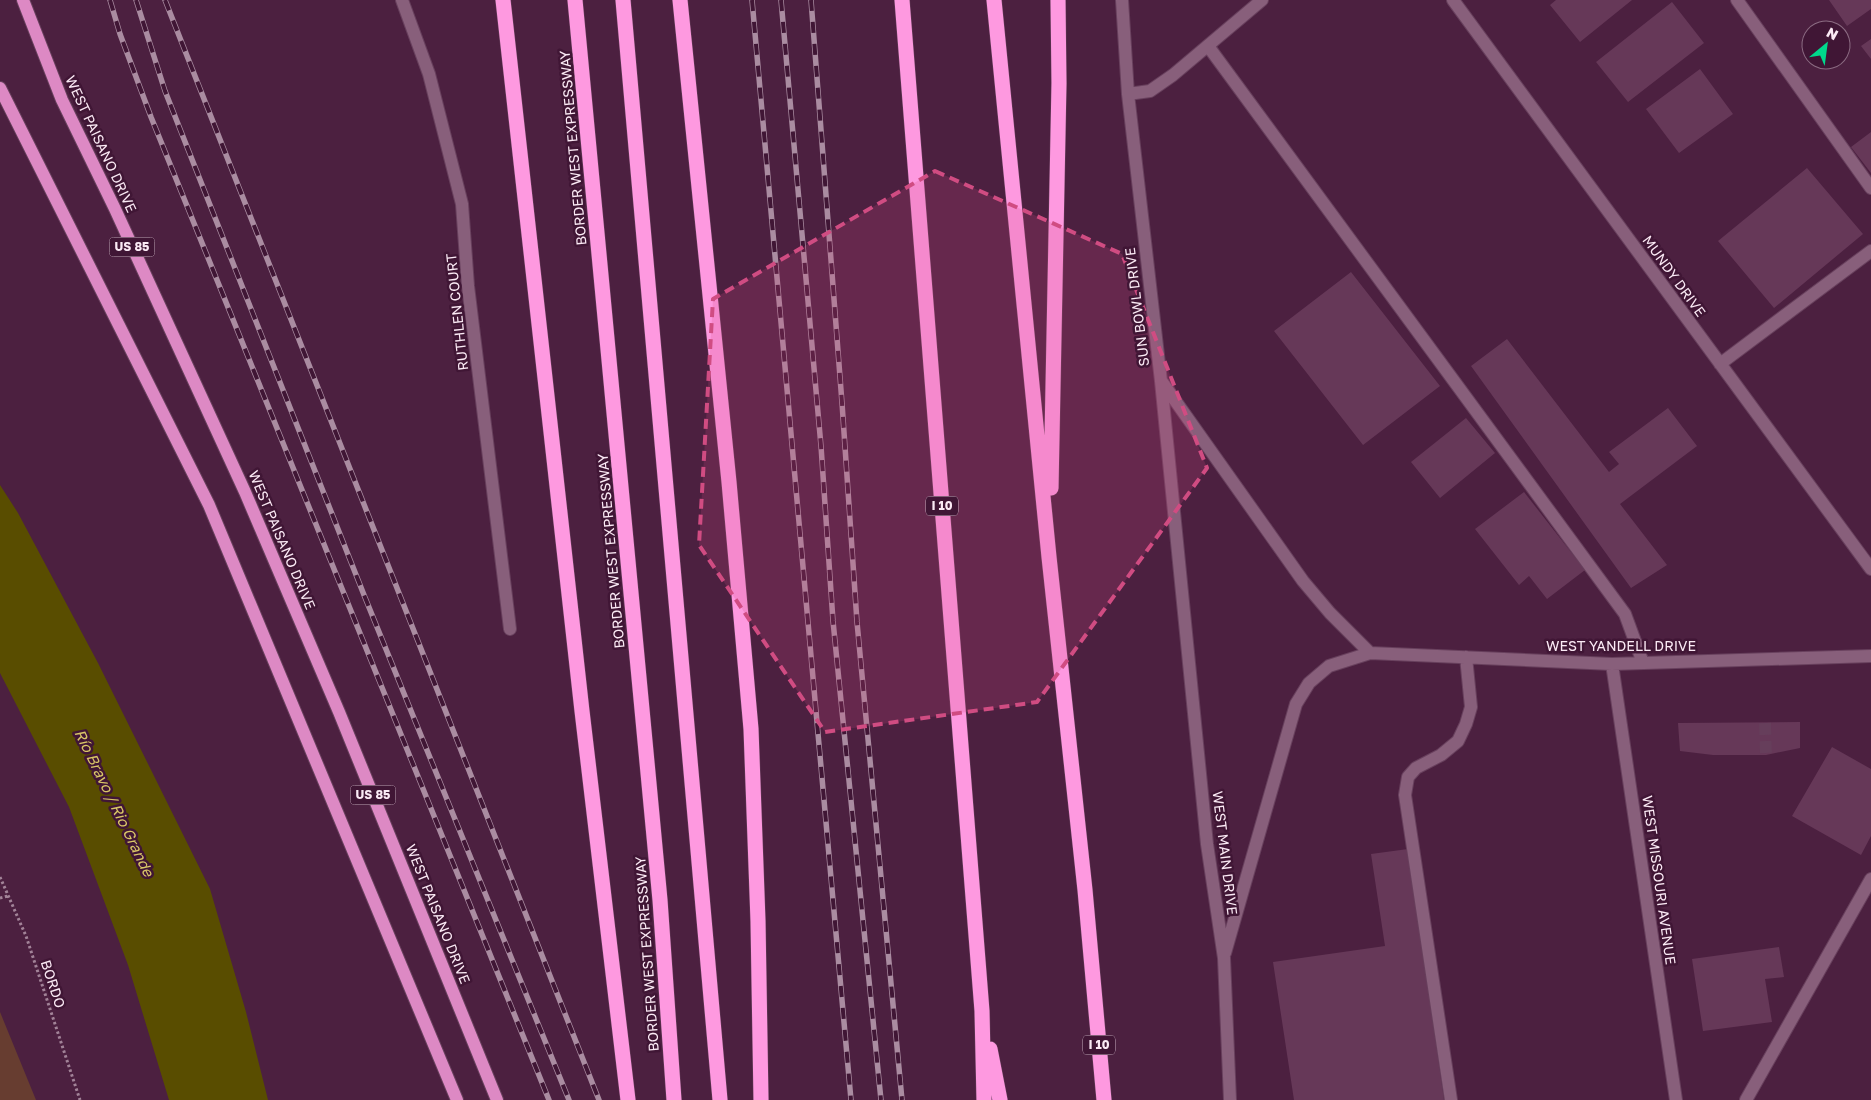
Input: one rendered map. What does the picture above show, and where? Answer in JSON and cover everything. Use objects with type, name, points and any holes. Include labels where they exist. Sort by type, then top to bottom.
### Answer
[{"type":"highway","points":[[502,0],[628,1100]]},
{"type":"highway","name":"BORDER WEST EXPRESSWAY","points":[[575,0],[660,900],[674,1100]]},
{"type":"highway","points":[[624,0],[720,1100]]},
{"type":"highway","points":[[680,0],[729,482],[751,730],[758,921],[761,1100]]},
{"type":"highway","name":"I 10","points":[[902,0],[982,1011],[1000,1100]]},
{"type":"highway","name":"I 10","points":[[994,0],[1104,1100]]},
{"type":"highway","points":[[1049,557],[1059,92],[1058,0]]},
{"type":"highway","points":[[982,1011],[984,1100]]},
{"type":"main road","name":"WEST PAISANO DRIVE","points":[[23,0],[62,100],[119,218],[245,492],[339,712],[498,1100]]},
{"type":"main road","name":"US 85","points":[[0,88],[209,505],[457,1100]]},
{"type":"street","name":"RUTHLEN COURT","points":[[402,0],[429,74],[462,204],[468,286],[510,629]]},
{"type":"street","name":"SUN BOWL DRIVE","points":[[1122,0],[1128,94],[1161,381],[1183,610]]},
{"type":"street","points":[[1128,94],[1150,91],[1173,76],[1262,0]]},
{"type":"street","name":"MUNDY DRIVE","points":[[1453,0],[1871,569]]},
{"type":"street","points":[[1737,0],[1871,188]]},
{"type":"street","points":[[1208,46],[1626,614],[1643,663]]},
{"type":"street","points":[[1720,364],[1871,251]]},
{"type":"street","points":[[1161,381],[1304,581],[1330,614],[1370,653],[1329,666],[1309,683],[1296,704],[1224,958]]},
{"type":"street","name":"WEST MAIN DRIVE","points":[[1183,610],[1207,844],[1224,958],[1230,1100]]},
{"type":"street","name":"WEST YANDELL DRIVE","points":[[1370,653],[1612,664],[1871,656]]},
{"type":"street","points":[[1451,1100],[1405,795],[1408,777],[1416,768],[1441,755],[1458,741],[1466,724],[1471,707],[1466,658]]},
{"type":"street","name":"WEST MISSOURI AVENUE","points":[[1612,664],[1676,1100]]},
{"type":"street","points":[[1746,1100],[1871,879]]},
{"type":"path","name":"BORDO","points":[[0,877],[26,936],[80,1100]]},
{"type":"path","points":[[0,898],[8,896]]},
{"type":"highlighted area","points":[[935,171],[1122,254],[1207,468],[1037,702],[825,732],[699,545],[713,299]]},
{"type":"shaded area","points":[[0,1012],[36,1100],[0,1100]]},
{"type":"water","name":"Río Bravo / Rio Grande","points":[[0,485],[18,513],[98,663],[210,889],[246,1012],[268,1100],[169,1100],[128,965],[69,807],[0,673]]},
{"type":"building","points":[[1556,0],[1632,0],[1580,42],[1550,5]]},
{"type":"building","points":[[1829,0],[1871,0],[1871,9],[1851,23],[1851,20],[1843,20]]},
{"type":"building","points":[[1672,2],[1704,43],[1628,102],[1596,62]]},
{"type":"building","points":[[1871,39],[1871,59],[1861,46]]},
{"type":"building","points":[[1700,69],[1733,114],[1679,153],[1646,109]]},
{"type":"building","points":[[1871,132],[1871,173],[1851,147]]},
{"type":"building","points":[[1807,168],[1863,234],[1774,308],[1718,241]]},
{"type":"building","points":[[1351,272],[1440,386],[1363,445],[1274,331]]},
{"type":"building","points":[[1507,339],[1609,472],[1619,464],[1609,452],[1668,408],[1697,446],[1620,504],[1667,565],[1631,588],[1471,366]]},
{"type":"building","points":[[1466,418],[1495,453],[1440,498],[1411,462]]},
{"type":"building","points":[[1524,492],[1585,570],[1547,599],[1529,576],[1519,585],[1475,529]]},
{"type":"building","points":[[1800,722],[1800,748],[1766,755],[1713,755],[1680,751],[1678,723]]},
{"type":"building","points":[[1832,747],[1871,769],[1871,836],[1861,855],[1792,816]]},
{"type":"building","points":[[1408,849],[1444,1100],[1294,1100],[1273,962],[1385,946],[1371,854]]},
{"type":"building","points":[[1779,947],[1784,977],[1765,979],[1772,1022],[1703,1031],[1692,959]]},
{"type":"tunnel","points":[[1765,723],[1766,755]]},
{"type":"railway","points":[[110,0],[120,34],[151,117],[549,1100]]},
{"type":"railway","points":[[136,0],[165,91],[364,595],[569,1100]]},
{"type":"railway","points":[[165,0],[599,1100]]},
{"type":"railway","points":[[752,0],[851,1100]]},
{"type":"railway","points":[[781,0],[821,446],[833,621],[881,1100]]},
{"type":"railway","points":[[811,0],[857,622],[902,1100]]}]
